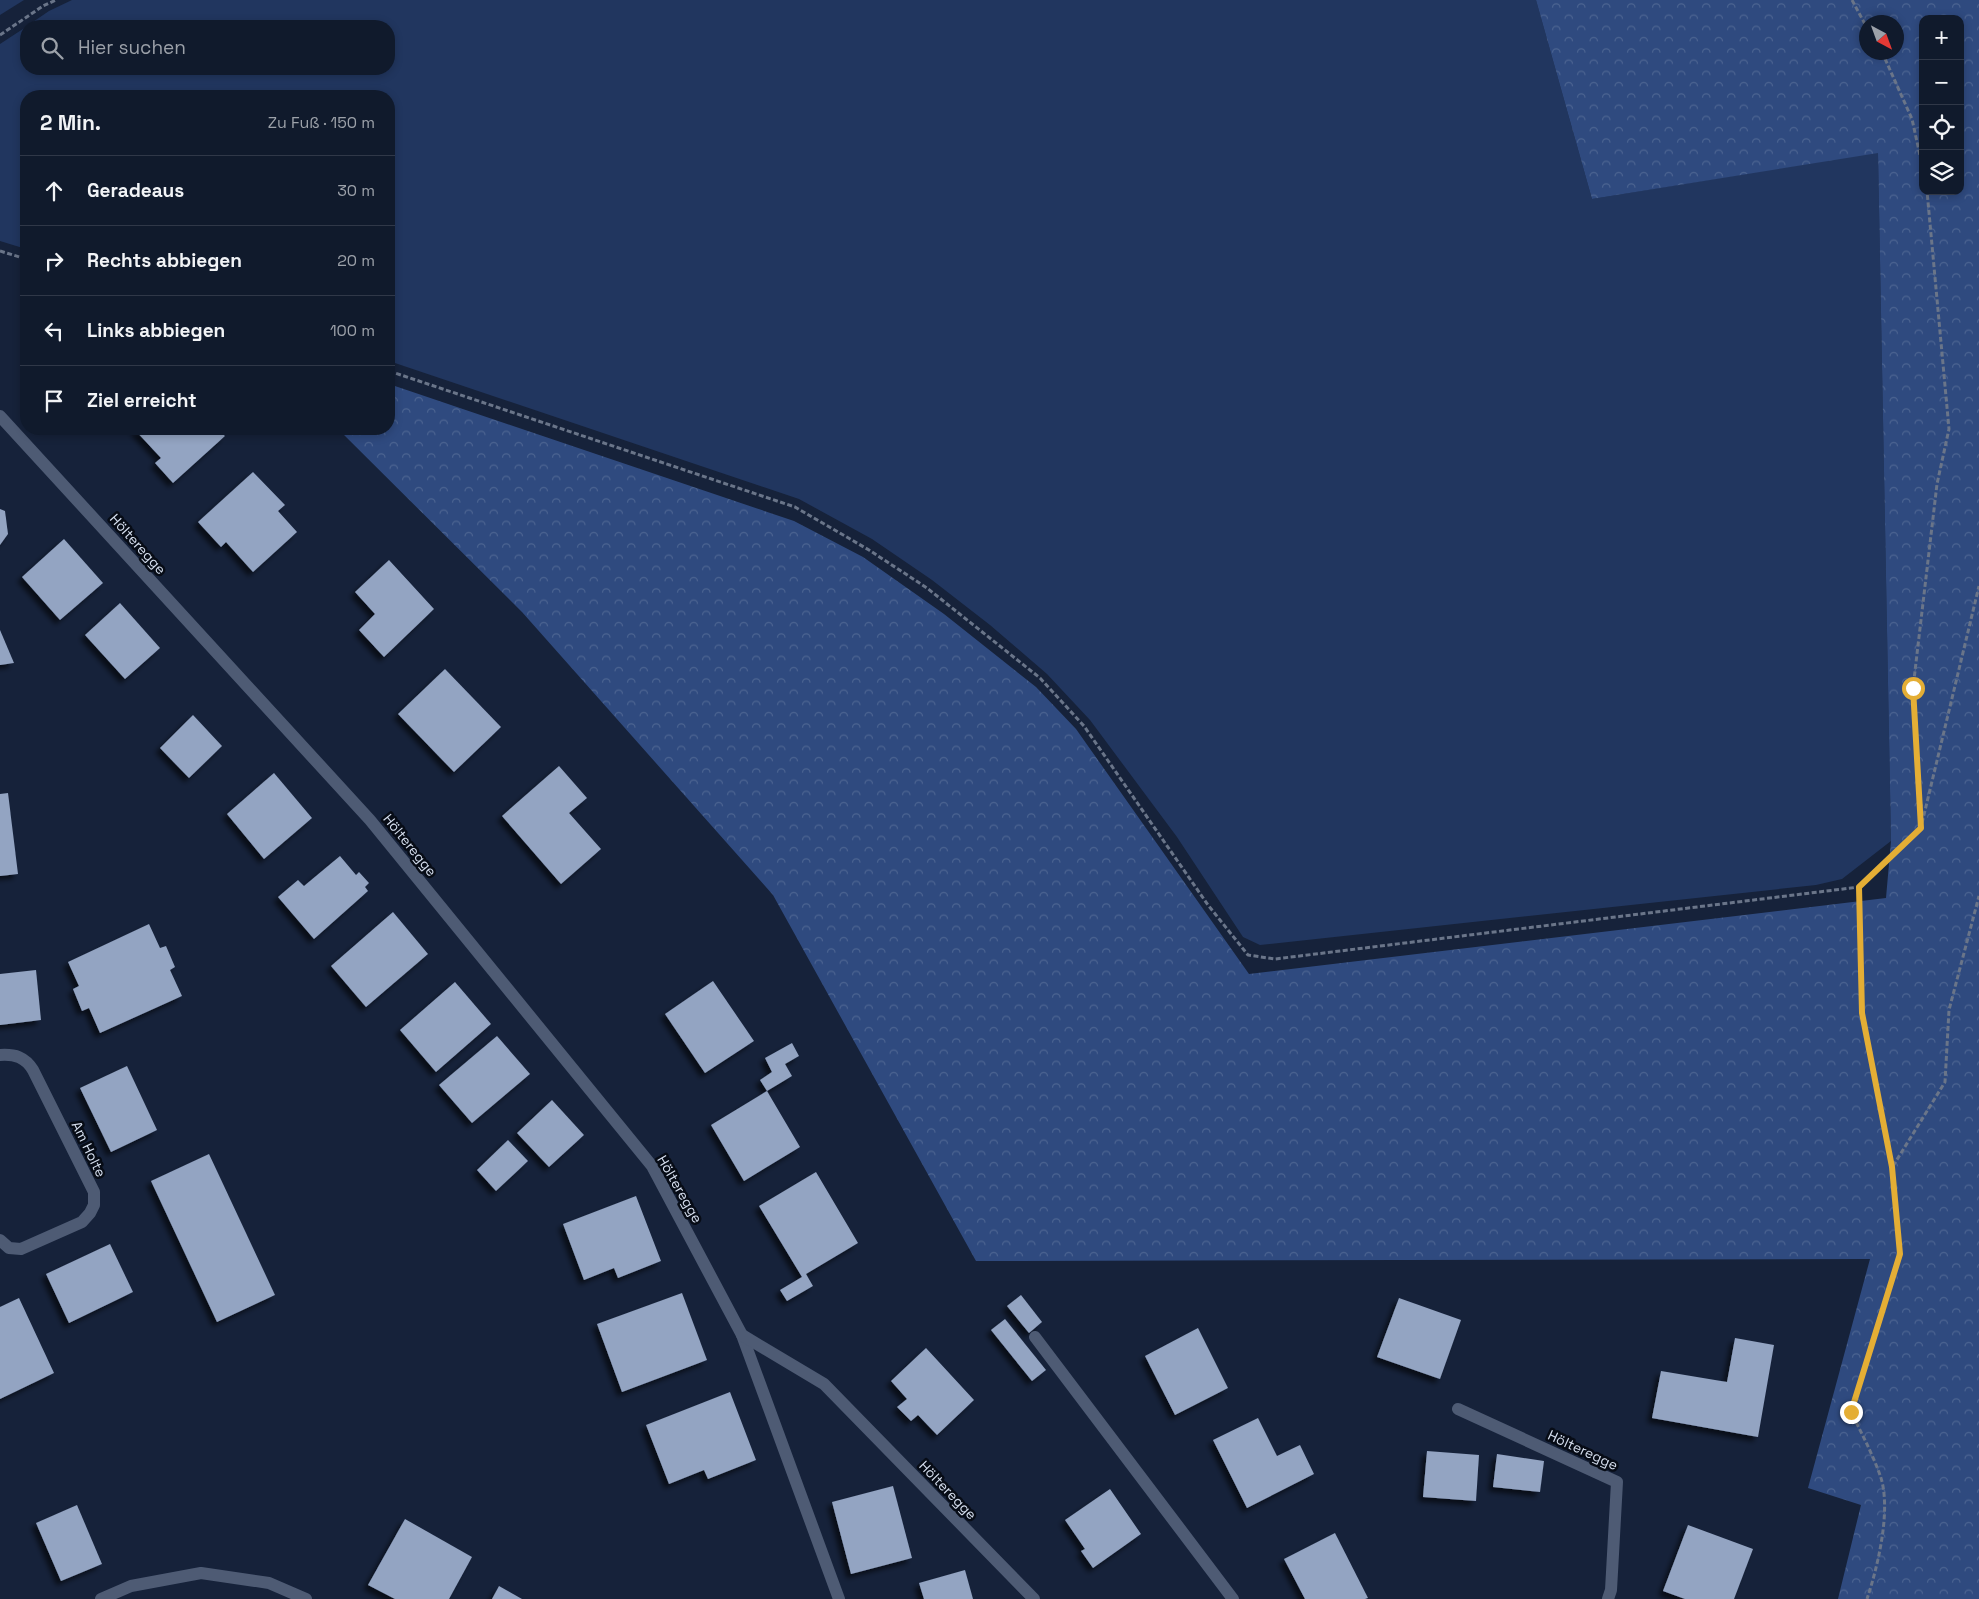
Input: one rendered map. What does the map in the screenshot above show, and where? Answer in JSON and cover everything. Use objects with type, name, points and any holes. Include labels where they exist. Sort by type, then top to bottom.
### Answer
[{"type":"street","name":"Hölteregge","points":[[0,416],[370,820],[652,1166],[742,1335],[839,1599]]},
{"type":"street","name":"Am Holte","points":[[0,1055],[10,1054],[19,1056],[28,1062],[34,1070],[94,1192],[94,1205],[82,1222],[21,1249],[9,1248],[0,1240]]},
{"type":"street","name":"Hölteregge","points":[[742,1335],[824,1384],[1034,1599]]},
{"type":"street","points":[[1035,1337],[1233,1599]]},
{"type":"street","name":"Hölteregge","points":[[1458,1408],[1617,1482],[1608,1599]]},
{"type":"street","points":[[101,1599],[131,1586],[201,1573],[270,1583],[306,1599]]},
{"type":"path","points":[[22,20],[56,0]]},
{"type":"path","points":[[1852,0],[1860,15]]},
{"type":"path","points":[[0,35],[20,22]]},
{"type":"path","points":[[1886,60],[1912,119],[1919,151]]},
{"type":"path","points":[[1921,828],[1913,688],[1937,484],[1949,429],[1927,195]]},
{"type":"path","points":[[0,251],[20,257]]},
{"type":"path","points":[[395,373],[795,507],[869,550],[928,588],[1040,678],[1084,726],[1202,897],[1248,955],[1275,960],[1859,887],[1921,828],[1979,586]]},
{"type":"path","points":[[1859,887],[1862,1013],[1892,1167],[1900,1254],[1851,1412],[1881,1476],[1886,1516],[1867,1599]]},
{"type":"path","points":[[1892,1167],[1945,1082],[1949,1010],[1979,896]]},
{"type":"shaded area","points":[[0,0],[24,0],[0,15]]},
{"type":"shaded area","points":[[72,0],[1536,0],[1592,199],[1878,152],[1891,841],[1842,879],[1816,885],[1260,945],[1243,937],[1177,837],[1090,720],[1047,674],[990,625],[932,580],[872,539],[799,499],[395,363],[395,90],[20,90],[20,247],[0,241],[0,44],[20,31],[20,75],[395,75],[395,20],[36,20]]},
{"type":"green space","points":[[1536,0],[1979,0],[1979,1599],[1838,1599],[1861,1505],[1808,1488],[1870,1259],[976,1261],[773,895],[522,612],[344,435],[395,435],[395,386],[794,521],[863,557],[944,614],[1036,687],[1076,729],[1249,974],[1886,898],[1891,841],[1878,153],[1592,199]]},
{"type":"building","points":[[140,435],[225,436],[173,483],[155,463],[161,458]]},
{"type":"building","points":[[253,472],[285,505],[278,511],[297,532],[253,572],[226,542],[221,547],[198,522]]},
{"type":"building","points":[[0,509],[5,511],[8,534],[0,545]]},
{"type":"building","points":[[64,539],[103,583],[60,620],[22,577]]},
{"type":"building","points":[[389,560],[434,609],[384,657],[359,630],[375,614],[355,592]]},
{"type":"building","points":[[120,603],[160,648],[125,679],[85,635]]},
{"type":"building","points":[[0,630],[14,663],[0,665]]},
{"type":"building","points":[[445,669],[501,727],[454,772],[398,714]]},
{"type":"building","points":[[193,715],[222,746],[189,778],[160,748]]},
{"type":"building","points":[[559,766],[587,798],[569,813],[601,849],[561,884],[502,816]]},
{"type":"building","points":[[274,773],[312,818],[264,859],[227,814]]},
{"type":"building","points":[[8,793],[18,874],[0,876],[0,794]]},
{"type":"building","points":[[340,856],[356,875],[359,872],[369,883],[365,887],[368,891],[314,939],[278,897],[298,880],[304,886]]},
{"type":"building","points":[[393,912],[428,954],[366,1007],[331,966]]},
{"type":"building","points":[[149,924],[160,948],[166,946],[175,967],[170,970],[182,996],[100,1033],[89,1008],[82,1011],[73,989],[79,986],[68,962]]},
{"type":"building","points":[[36,970],[41,1020],[0,1025],[0,974]]},
{"type":"building","points":[[713,981],[754,1041],[705,1073],[665,1014]]},
{"type":"building","points":[[455,982],[491,1024],[436,1072],[400,1030]]},
{"type":"building","points":[[497,1036],[530,1074],[472,1123],[439,1085]]},
{"type":"building","points":[[792,1043],[799,1056],[785,1064],[792,1076],[767,1091],[760,1080],[772,1072],[765,1058]]},
{"type":"building","points":[[127,1066],[157,1130],[111,1152],[80,1088]]},
{"type":"building","points":[[767,1091],[800,1147],[744,1181],[711,1125]]},
{"type":"building","points":[[552,1100],[584,1135],[549,1167],[517,1133]]},
{"type":"building","points":[[508,1140],[528,1161],[496,1191],[477,1170]]},
{"type":"building","points":[[209,1154],[275,1295],[217,1322],[151,1181]]},
{"type":"building","points":[[816,1172],[858,1243],[806,1274],[813,1286],[787,1301],[780,1290],[802,1277],[759,1206]]},
{"type":"building","points":[[636,1196],[661,1261],[618,1278],[614,1268],[584,1280],[563,1224]]},
{"type":"building","points":[[110,1244],[133,1292],[69,1323],[46,1274]]},
{"type":"building","points":[[682,1293],[707,1360],[622,1392],[597,1324]]},
{"type":"building","points":[[1021,1295],[1042,1322],[1029,1333],[1007,1306]]},
{"type":"building","points":[[19,1298],[54,1373],[0,1399],[0,1307]]},
{"type":"building","points":[[1399,1298],[1461,1320],[1440,1379],[1377,1357]]},
{"type":"building","points":[[1005,1319],[1046,1370],[1032,1381],[991,1330]]},
{"type":"building","points":[[1198,1328],[1228,1388],[1175,1415],[1145,1356]]},
{"type":"building","points":[[1735,1338],[1774,1345],[1758,1437],[1652,1418],[1661,1371],[1727,1382]]},
{"type":"building","points":[[926,1348],[974,1400],[937,1435],[918,1415],[911,1421],[897,1407],[907,1399],[891,1381]]},
{"type":"building","points":[[730,1392],[756,1460],[708,1479],[704,1470],[669,1484],[646,1425]]},
{"type":"building","points":[[1258,1418],[1277,1456],[1300,1445],[1314,1474],[1247,1508],[1213,1440]]},
{"type":"building","points":[[1427,1451],[1479,1455],[1476,1501],[1423,1497]]},
{"type":"building","points":[[1497,1454],[1544,1461],[1540,1492],[1493,1487]]},
{"type":"building","points":[[893,1486],[912,1558],[851,1574],[832,1502]]},
{"type":"building","points":[[1110,1489],[1141,1534],[1093,1568],[1081,1551],[1085,1549],[1065,1520]]},
{"type":"building","points":[[77,1505],[102,1564],[61,1581],[36,1523]]},
{"type":"building","points":[[405,1519],[472,1557],[449,1599],[395,1599],[368,1585]]},
{"type":"building","points":[[1688,1525],[1753,1549],[1734,1599],[1685,1599],[1663,1591]]},
{"type":"building","points":[[1335,1533],[1368,1598],[1305,1599],[1284,1559]]},
{"type":"building","points":[[965,1570],[973,1599],[924,1599],[919,1583]]},
{"type":"building","points":[[499,1586],[522,1599],[492,1599]]},
{"type":"route","points":[[1851,1412],[1900,1254],[1892,1167],[1862,1013],[1859,887],[1921,828],[1913,688]]}]
